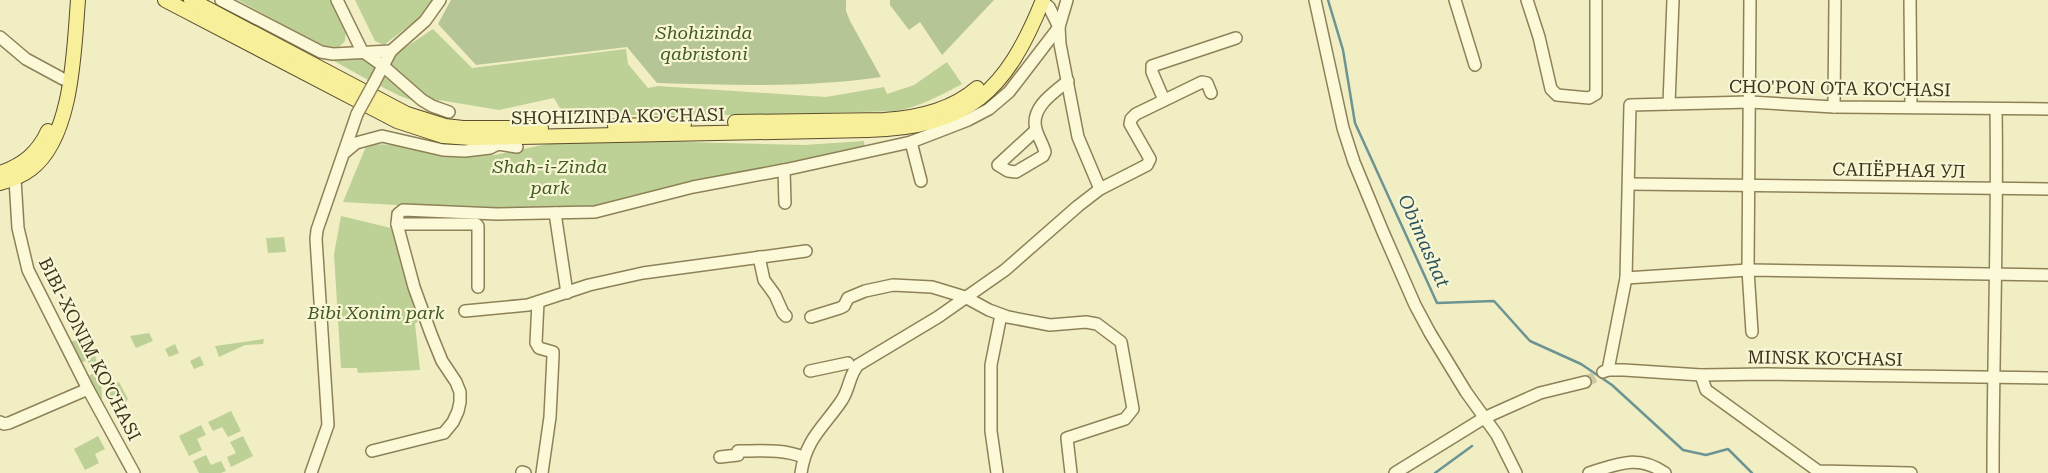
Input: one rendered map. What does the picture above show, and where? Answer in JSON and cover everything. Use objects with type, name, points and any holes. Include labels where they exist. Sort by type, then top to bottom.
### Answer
[{"type":"main road","points":[[0,172],[24,162],[40,145],[50,127],[58,103],[69,51],[75,0]]},
{"type":"main road","name":"SHOHIZINDA KO'CHASI","points":[[165,0],[397,121],[443,136],[470,138],[868,130],[910,126],[935,120],[961,110],[993,86],[1018,54],[1039,0]]},
{"type":"main road","name":"SHOHIZINDA KO'CHASI","points":[[191,0],[399,111],[445,126],[481,129],[884,120],[917,115],[956,102],[971,94],[989,78],[1004,60],[1039,0]]},
{"type":"main road","points":[[0,183],[15,179],[37,164],[54,139],[66,103],[72,76],[69,51]]},
{"type":"street","points":[[221,0],[321,52],[333,54],[391,51]]},
{"type":"street","points":[[337,0],[362,51],[382,65],[427,103],[449,112]]},
{"type":"street","points":[[311,473],[328,425],[316,240],[317,230],[357,114],[382,65],[391,51],[425,21],[440,0]]},
{"type":"street","points":[[1039,0],[1049,7],[1059,27]]},
{"type":"street","points":[[1066,0],[1059,27],[1060,44],[1078,137],[1100,189]]},
{"type":"street","points":[[1314,0],[1343,128],[1354,162],[1415,305],[1451,369],[1497,435],[1516,473]]},
{"type":"street","points":[[1455,0],[1474,65]]},
{"type":"street","points":[[1527,0],[1539,37],[1551,90],[1557,95],[1589,98],[1596,94],[1596,0]]},
{"type":"street","points":[[1669,104],[1673,0]]},
{"type":"street","points":[[1750,0],[1748,270],[1752,332]]},
{"type":"street","points":[[1834,0],[1834,107]]},
{"type":"street","points":[[1910,0],[1911,107]]},
{"type":"street","points":[[333,54],[342,51],[348,45],[349,38],[346,18]]},
{"type":"street","points":[[372,451],[444,433],[454,422],[460,402],[460,392],[456,382],[442,361],[414,287],[397,219],[403,210],[497,214],[595,212],[693,187],[784,170],[911,142],[968,120],[989,109],[1009,92],[1059,27]]},
{"type":"street","points":[[0,37],[26,59],[63,79]]},
{"type":"street","points":[[1164,100],[1152,72],[1152,66],[1236,38]]},
{"type":"street","points":[[1036,130],[1035,119],[1038,109],[1068,81]]},
{"type":"street","points":[[801,473],[809,444],[843,399],[849,387],[852,373],[858,365],[938,317],[1005,270],[1100,189],[1150,162],[1130,124],[1131,119],[1136,114],[1202,82],[1206,83],[1211,93]]},
{"type":"street","name":"CHO'PON OTA KO'CHASI","points":[[1629,184],[1630,105],[1750,102],[1834,107],[2048,109]]},
{"type":"street","points":[[1993,473],[1994,274],[1997,189],[1996,109]]},
{"type":"street","points":[[342,154],[356,143],[382,136],[443,150],[465,152],[490,148],[498,144],[517,147]]},
{"type":"street","points":[[911,142],[922,181]]},
{"type":"street","points":[[784,170],[785,203]]},
{"type":"street","name":"BIBI-XONIM KO'CHASI","points":[[15,179],[22,250],[28,270],[132,472]]},
{"type":"street","points":[[1629,184],[1626,278],[1748,270],[2048,275]]},
{"type":"street","name":"САПЁРНАЯ УЛ","points":[[1629,184],[2048,189]]},
{"type":"street","points":[[555,214],[567,293]]},
{"type":"street","points":[[397,219],[476,224],[478,226],[478,287]]},
{"type":"street","points":[[465,311],[505,309],[538,302],[590,285],[643,273],[806,251]]},
{"type":"street","points":[[759,257],[764,280],[776,294],[782,313],[786,316]]},
{"type":"street","name":"MINSK KO'CHASI","points":[[1626,278],[1605,371],[1701,375],[1767,374],[2048,378]]},
{"type":"street","points":[[811,317],[840,308],[844,306],[848,298],[865,291],[893,285],[932,287],[965,297],[1001,315],[1050,325],[1086,322],[1097,324],[1120,342],[1133,409],[1125,419],[1067,438],[1072,473]]},
{"type":"street","points":[[538,302],[536,344],[539,348],[553,352],[550,417],[542,473]]},
{"type":"street","points":[[997,473],[991,431],[991,365],[1001,315]]},
{"type":"street","points":[[810,371],[848,364]]},
{"type":"street","points":[[1701,375],[1706,390],[1818,471],[1911,473]]},
{"type":"street","points":[[1395,473],[1484,418],[1540,393],[1585,382]]},
{"type":"street","points":[[0,422],[8,423],[88,389]]},
{"type":"street","points":[[720,457],[738,455],[738,452],[790,451],[804,457]]},
{"type":"street","points":[[1589,473],[1624,462],[1639,461],[1654,465],[1665,473]]},
{"type":"street","points":[[522,472],[526,473]]},
{"type":"green space","points":[[238,0],[332,0],[346,30],[345,41],[339,47],[322,46]]},
{"type":"green space","points":[[355,0],[435,0],[427,12],[384,45],[375,41]]},
{"type":"green space","name":"Shohizinda qabristoni","points":[[451,0],[846,0],[846,11],[850,21],[881,77],[797,84],[657,83],[627,47],[476,65],[438,24]]},
{"type":"green space","points":[[890,0],[994,0],[942,55],[920,22],[909,30],[890,5]]},
{"type":"green space","points":[[433,29],[472,68],[626,49],[628,64],[648,88],[658,86],[826,97],[884,87],[887,94],[914,85],[947,62],[962,84],[921,104],[895,111],[751,115],[564,115],[554,98],[499,110],[439,100],[438,102],[428,97],[390,67],[391,57]]},
{"type":"green space","points":[[325,56],[366,56],[379,66],[370,81]]},
{"type":"green space","points":[[384,71],[425,105],[400,96],[376,84]]},
{"type":"green space","name":"Shah-i-Zinda park","points":[[651,141],[804,145],[864,141],[865,152],[601,207],[503,211],[343,202],[367,144],[400,145],[431,154],[462,156],[495,155],[547,144]]},
{"type":"green space","name":"Bibi Xonim park","points":[[341,216],[391,228],[419,320],[415,324],[420,370],[358,373],[357,368],[341,368],[334,254]]},
{"type":"green space","points":[[284,237],[286,252],[268,253],[266,238]]},
{"type":"green space","points":[[149,333],[153,341],[136,348],[130,336]]},
{"type":"green space","points":[[89,338],[101,374],[102,400],[99,402],[85,378],[94,373],[87,360],[79,364],[68,342]]},
{"type":"green space","points":[[264,339],[263,344],[245,345],[219,357],[215,346]]},
{"type":"green space","points":[[175,344],[179,353],[169,357],[165,349]]},
{"type":"green space","points":[[200,356],[204,365],[194,369],[190,361]]},
{"type":"green space","points":[[119,382],[128,399],[126,402],[110,409],[109,387]]},
{"type":"green space","points":[[231,411],[241,431],[228,437],[222,427],[213,431],[208,422]]},
{"type":"green space","points":[[201,425],[206,435],[197,439],[202,450],[189,456],[179,436]]},
{"type":"green space","points":[[98,436],[105,449],[95,454],[99,463],[85,470],[74,449]]},
{"type":"green space","points":[[243,436],[253,456],[231,467],[227,457],[236,453],[230,442]]},
{"type":"green space","points":[[206,455],[211,465],[221,461],[226,471],[221,473],[199,473],[193,461]]},
{"type":"waterway","name":"Obimashat","points":[[1328,0],[1343,50],[1355,123],[1437,303],[1494,301],[1530,341],[1581,364],[1612,385],[1683,450],[1706,455],[1728,449],[1752,473]]},
{"type":"waterway","points":[[1435,473],[1472,446]]},
{"type":"tunnel","points":[[1585,382],[1603,373]]}]
